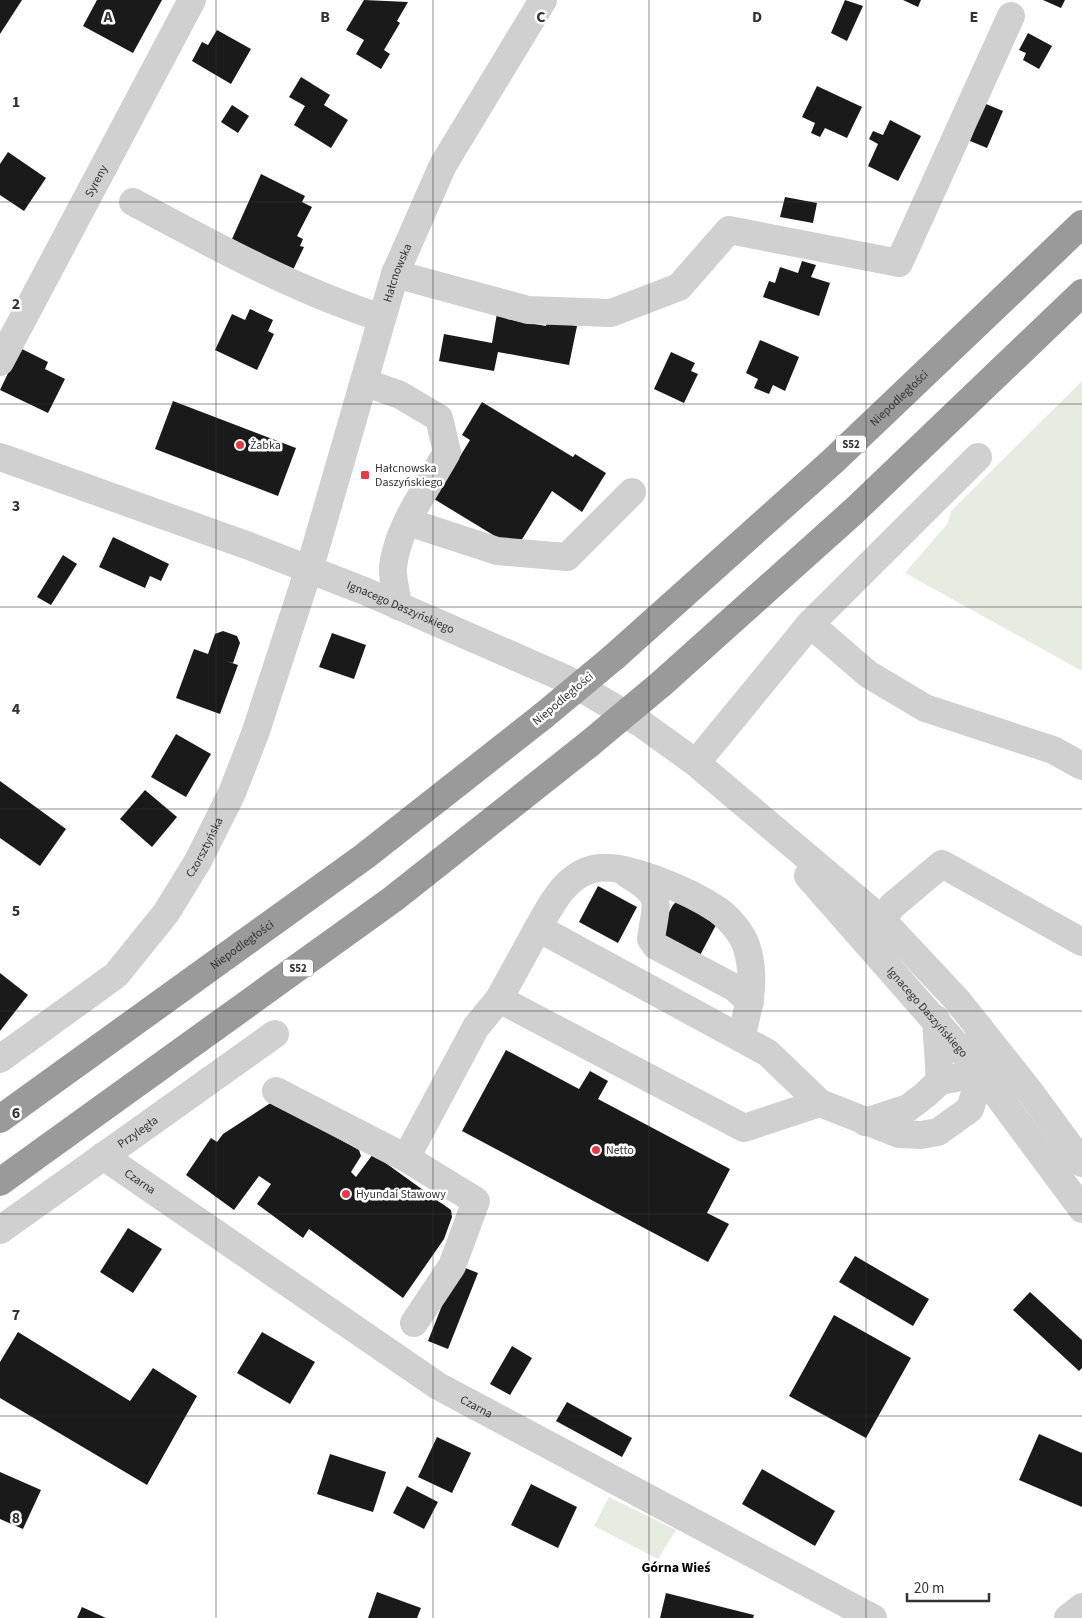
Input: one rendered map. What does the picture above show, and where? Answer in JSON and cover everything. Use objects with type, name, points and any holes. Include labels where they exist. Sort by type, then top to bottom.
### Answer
[{"type":"highway","name":"Niepodległości","points":[[0,1119],[365,856],[543,716],[614,657],[833,461],[1082,224]]},
{"type":"highway","name":"S52","points":[[0,1182],[393,899],[589,744],[661,684],[854,511],[1082,293]]},
{"type":"street","name":"Syreny","points":[[0,362],[192,0]]},
{"type":"street","name":"Hałcnowska","points":[[309,569],[395,274],[443,165],[543,0]]},
{"type":"street","points":[[395,274],[528,310],[611,313],[679,287],[729,230],[899,263],[1011,16]]},
{"type":"street","points":[[133,202],[206,241],[337,304],[382,318]]},
{"type":"street","points":[[364,382],[400,395],[439,418],[447,452],[408,522],[396,549],[393,569],[398,606]]},
{"type":"street","name":"Ignacego Daszyńskiego","points":[[0,457],[309,569],[398,606],[566,678],[642,724],[696,763],[764,823],[882,920],[957,1000],[1030,1092],[1082,1163]]},
{"type":"street","points":[[696,763],[810,624],[978,457]]},
{"type":"street","points":[[408,522],[497,551],[567,557],[632,492]]},
{"type":"street","name":"Czorsztyńska","points":[[0,1059],[116,975],[166,913],[198,861],[232,794],[256,731],[309,569]]},
{"type":"street","points":[[810,624],[868,674],[925,708],[1035,744],[1082,766]]},
{"type":"street","name":"Ignacego Daszyńskiego","points":[[764,823],[820,890],[981,1073],[1082,1209]]},
{"type":"street","points":[[882,920],[892,906],[942,864],[1082,942]]},
{"type":"street","points":[[406,1158],[476,1027],[499,999],[560,892],[575,878],[594,868],[618,869],[664,881],[718,910],[731,922],[745,944],[752,973],[750,1002],[741,1038]]},
{"type":"street","points":[[618,869],[643,884],[654,896],[658,909],[651,939],[656,946],[735,988],[750,1002]]},
{"type":"street","points":[[538,928],[768,1053],[820,1103],[899,1134],[921,1135],[938,1132],[970,1109],[981,1073],[979,1027]]},
{"type":"street","points":[[499,999],[744,1128],[820,1103]]},
{"type":"street","points":[[936,1020],[940,1081]]},
{"type":"street","name":"Przyległa","points":[[0,1230],[275,1034]]},
{"type":"street","points":[[865,1122],[908,1108],[925,1096],[940,1081],[981,1073],[1030,1092]]},
{"type":"street","points":[[276,1091],[406,1158],[476,1201],[452,1266],[414,1323]]},
{"type":"street","points":[[970,1109],[1017,1120]]},
{"type":"street","name":"Czarna","points":[[103,1156],[438,1386],[872,1618]]},
{"type":"street","points":[[1068,1618],[1082,1607]]},
{"type":"shaded area","points":[[1082,381],[1082,671],[905,573],[948,523],[951,511]]},
{"type":"shaded area","points":[[609,1497],[676,1530],[658,1559],[594,1526]]},
{"type":"building","points":[[0,0],[22,0],[0,34]]},
{"type":"building","points":[[97,0],[162,0],[133,53],[83,26]]},
{"type":"building","points":[[364,0],[408,2],[397,21],[400,23],[384,50],[390,54],[381,69],[356,54],[364,40],[346,30]]},
{"type":"building","points":[[845,0],[863,6],[847,41],[831,33]]},
{"type":"building","points":[[903,0],[921,0],[918,7]]},
{"type":"building","points":[[1043,0],[1065,0],[1061,8]]},
{"type":"building","points":[[217,30],[251,49],[231,84],[192,61],[202,42],[208,45]]},
{"type":"building","points":[[1028,33],[1052,46],[1039,69],[1023,60],[1026,53],[1019,50]]},
{"type":"building","points":[[301,77],[330,95],[324,105],[348,120],[331,148],[294,125],[305,106],[289,97]]},
{"type":"building","points":[[817,86],[862,107],[847,138],[825,128],[820,137],[811,133],[815,123],[802,117]]},
{"type":"building","points":[[986,104],[1003,111],[987,148],[970,141],[975,128],[970,126]]},
{"type":"building","points":[[232,105],[249,116],[238,133],[221,122]]},
{"type":"building","points":[[890,120],[921,136],[898,181],[868,166],[878,144],[869,139],[873,131],[883,135]]},
{"type":"building","points":[[8,152],[46,178],[24,211],[0,195],[0,164]]},
{"type":"building","points":[[261,174],[305,196],[302,202],[312,207],[297,236],[303,239],[300,246],[304,247],[293,270],[232,239]]},
{"type":"building","points":[[785,197],[817,203],[813,223],[780,217]]},
{"type":"building","points":[[802,261],[816,265],[811,277],[830,283],[819,316],[763,297],[769,281],[775,283],[780,267],[798,273]]},
{"type":"building","points":[[250,309],[273,320],[268,331],[274,334],[257,370],[215,350],[232,314],[245,320]]},
{"type":"building","points":[[497,313],[508,315],[507,319],[546,326],[547,320],[577,326],[569,365],[498,352],[494,371],[439,361],[444,334],[492,343]]},
{"type":"building","points":[[760,340],[799,357],[785,391],[773,385],[769,394],[754,388],[758,379],[746,373]]},
{"type":"building","points":[[20,348],[48,362],[45,369],[65,379],[48,413],[0,390]]},
{"type":"building","points":[[671,352],[695,363],[691,371],[698,374],[684,403],[654,389]]},
{"type":"building","points":[[173,401],[296,448],[278,496],[155,449]]},
{"type":"building","points":[[482,402],[573,457],[575,454],[606,473],[582,512],[552,491],[516,549],[434,499],[470,440],[462,435]]},
{"type":"building","points":[[113,537],[169,564],[161,581],[150,576],[145,588],[99,567]]},
{"type":"building","points":[[63,555],[77,564],[51,605],[37,597]]},
{"type":"building","points":[[223,631],[237,636],[240,643],[233,663],[226,661],[238,665],[220,714],[176,698],[194,649],[208,654],[215,634]]},
{"type":"building","points":[[332,633],[366,645],[354,679],[319,667]]},
{"type":"building","points":[[176,734],[211,754],[186,797],[151,777]]},
{"type":"building","points":[[0,781],[66,829],[40,866],[0,838]]},
{"type":"building","points":[[145,790],[177,817],[152,847],[120,819]]},
{"type":"building","points":[[598,886],[637,907],[618,943],[579,922]]},
{"type":"building","points":[[678,900],[716,925],[697,961],[656,936],[673,905]]},
{"type":"building","points":[[0,973],[28,995],[0,1031]]},
{"type":"building","name":"Netto","points":[[506,1050],[579,1089],[590,1071],[608,1081],[598,1099],[730,1169],[707,1213],[729,1224],[708,1262],[462,1131]]},
{"type":"building","name":"Hyundai Stawowy","points":[[272,1102],[359,1150],[361,1156],[351,1172],[356,1177],[373,1154],[451,1210],[452,1217],[444,1239],[403,1298],[309,1229],[303,1238],[257,1204],[271,1184],[259,1176],[234,1210],[186,1175],[211,1138],[217,1142],[223,1134]]},
{"type":"building","points":[[128,1228],[162,1249],[133,1293],[100,1272]]},
{"type":"building","points":[[855,1256],[929,1299],[913,1326],[839,1282]]},
{"type":"building","points":[[458,1265],[478,1273],[448,1349],[428,1341]]},
{"type":"building","points":[[1030,1292],[1082,1340],[1082,1368],[1079,1371],[1013,1310]]},
{"type":"building","points":[[834,1315],[911,1358],[866,1438],[789,1396]]},
{"type":"building","points":[[18,1332],[130,1401],[153,1368],[197,1396],[147,1485],[0,1398],[0,1362]]},
{"type":"building","points":[[262,1332],[315,1362],[290,1404],[237,1373]]},
{"type":"building","points":[[512,1346],[532,1358],[510,1395],[490,1384]]},
{"type":"building","points":[[567,1402],[632,1438],[622,1457],[556,1421]]},
{"type":"building","points":[[1039,1434],[1082,1453],[1082,1507],[1019,1480]]},
{"type":"building","points":[[437,1437],[471,1453],[452,1493],[418,1477]]},
{"type":"building","points":[[330,1454],[386,1472],[373,1512],[317,1494]]},
{"type":"building","points":[[762,1469],[835,1511],[815,1546],[742,1504]]},
{"type":"building","points":[[0,1472],[41,1490],[23,1529],[0,1519]]},
{"type":"building","points":[[531,1484],[577,1507],[558,1548],[511,1525]]},
{"type":"building","points":[[407,1486],[438,1502],[424,1529],[393,1513]]},
{"type":"building","points":[[377,1592],[421,1608],[417,1618],[368,1618]]},
{"type":"building","points":[[666,1593],[754,1615],[753,1618],[660,1618]]},
{"type":"building","points":[[82,1607],[106,1618],[77,1618]]},
{"type":"place","name":"Żabka","points":[[240,445]]},
{"type":"place","name":"Hałcnowska Daszyńskiego","points":[[365,475]]},
{"type":"place","name":"Netto","points":[[596,1150]]},
{"type":"place","name":"Hyundai Stawowy","points":[[346,1194]]},
{"type":"district","name":"Górna Wieś","points":[[676,1568]]}]
